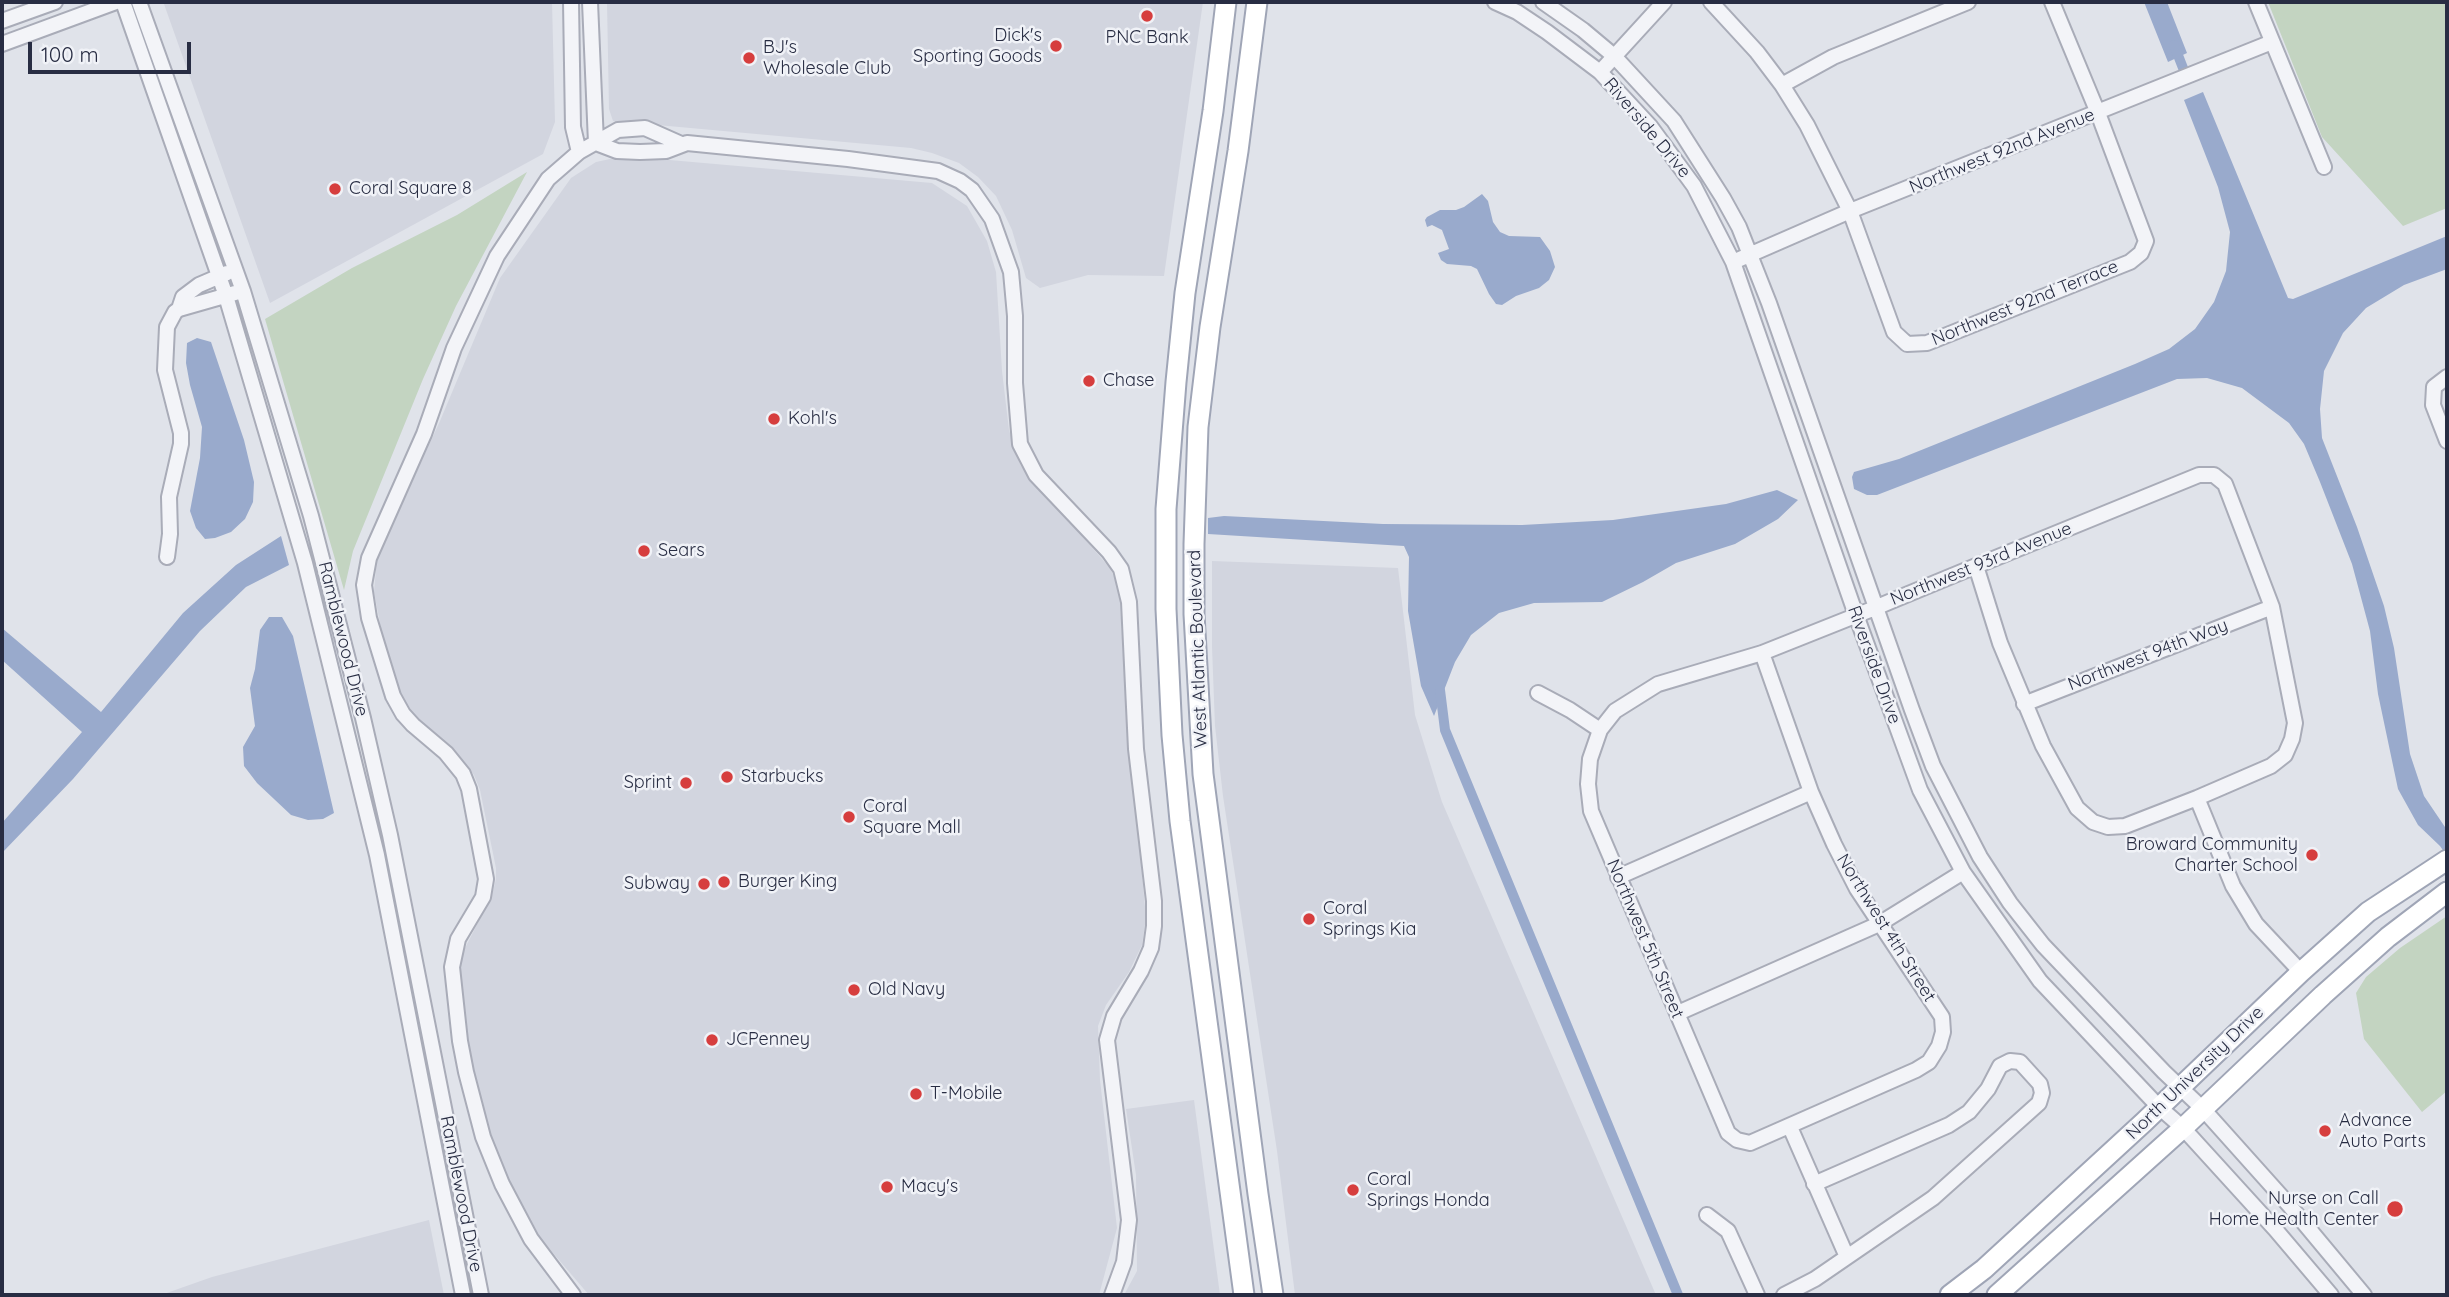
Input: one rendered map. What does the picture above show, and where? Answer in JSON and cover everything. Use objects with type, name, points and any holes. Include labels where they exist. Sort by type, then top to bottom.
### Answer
[{"type":"main road","name":"West Atlantic Boulevard","points":[[1226,2],[1184,309],[1169,452],[1166,544],[1170,699],[1180,821],[1244,1295]]},
{"type":"main road","name":"West Atlantic Boulevard","points":[[1257,2],[1198,427],[1194,544],[1196,675],[1203,774],[1273,1295]]},
{"type":"main road","name":"North University Drive","points":[[1955,1293],[2104,1159],[2368,912],[2446,861]]},
{"type":"main road","name":"North University Drive","points":[[1997,1295],[2183,1128],[2379,945],[2447,892]]},
{"type":"street","points":[[2,21],[55,2]]},
{"type":"street","points":[[2,44],[116,2]]},
{"type":"street","name":"Ramblewood Drive","points":[[123,2],[226,296],[306,563],[377,855],[463,1295]]},
{"type":"street","name":"Ramblewood Drive","points":[[139,2],[243,291],[322,557],[390,835],[481,1295]]},
{"type":"street","points":[[571,2],[573,127],[579,152]]},
{"type":"street","points":[[590,2],[596,143]]},
{"type":"street","name":"Riverside Drive","points":[[1495,2],[1517,12],[1600,72],[1650,126],[1695,186],[1733,262],[1920,790],[1963,872],[2040,981],[2158,1106],[2183,1128],[2331,1295]]},
{"type":"street","name":"Riverside Drive","points":[[1543,2],[1614,56],[1674,121],[1723,198],[1751,253],[1933,766],[1980,857],[2010,903],[2043,945],[2203,1109],[2289,1205],[2364,1295]]},
{"type":"street","points":[[1600,72],[1664,2]]},
{"type":"street","points":[[1711,2],[1758,52],[1782,85],[1824,156],[1850,211]]},
{"type":"street","points":[[1782,85],[1833,57],[1968,2]]},
{"type":"street","points":[[2052,2],[2098,113]]},
{"type":"street","points":[[2256,2],[2323,167]]},
{"type":"street","name":"Northwest 92nd Avenue","points":[[1733,262],[1850,211],[2272,42]]},
{"type":"street","name":"Northwest 92nd Terrace","points":[[1850,211],[1894,332],[1907,344],[1927,343],[2130,261],[2141,253],[2146,241],[2098,113]]},
{"type":"street","points":[[573,1295],[531,1239],[502,1184],[482,1137],[466,1072],[458,1030],[453,967],[458,939],[483,897],[486,879],[469,789],[463,774],[446,753],[403,714],[393,696],[369,618],[364,585],[369,558],[424,434],[454,348],[497,256],[548,179],[579,152],[618,130],[645,128],[681,144],[848,159],[938,171],[960,181],[980,199],[1005,250],[1014,301],[1015,383],[1020,444],[1036,475],[1109,552],[1121,569],[1129,602],[1136,749],[1154,901],[1154,926],[1151,948],[1141,971],[1114,1016],[1107,1040],[1129,1220],[1124,1262],[1112,1295]]},
{"type":"street","points":[[596,143],[617,150],[640,152],[666,151],[681,144]]},
{"type":"street","points":[[179,309],[183,297],[199,285],[236,270]]},
{"type":"street","points":[[166,557],[170,534],[171,488],[181,444],[181,433],[164,370],[167,327],[179,309],[243,291]]},
{"type":"street","points":[[2447,377],[2434,387],[2433,405],[2447,441]]},
{"type":"street","name":"Northwest 93rd Avenue","points":[[1600,730],[1615,711],[1658,684],[1762,653],[2199,475],[2214,475],[2225,484],[2272,607]]},
{"type":"street","points":[[1976,566],[2000,643],[2043,746],[2077,808],[2093,822],[2108,827],[2125,826],[2197,798],[2271,766],[2285,755],[2295,723],[2272,607]]},
{"type":"street","name":"Northwest 94th Way","points":[[2025,704],[2272,607]]},
{"type":"street","name":"Northwest 4th Street","points":[[1762,653],[1811,792],[1834,844],[1879,924],[1942,1017],[1943,1032],[1939,1046],[1929,1062],[1790,1127]]},
{"type":"street","points":[[1538,693],[1570,709],[1600,730]]},
{"type":"street","name":"Northwest 5th Street","points":[[1600,730],[1590,759],[1588,784],[1591,811],[1728,1133],[1737,1140],[1750,1143],[1790,1127]]},
{"type":"street","points":[[1618,877],[1811,792]]},
{"type":"street","points":[[2197,798],[2233,886],[2256,925],[2301,972]]},
{"type":"street","points":[[1678,1013],[1879,924],[1963,872]]},
{"type":"street","points":[[1784,1295],[1815,1279],[1933,1198],[2039,1103],[2042,1093],[2040,1084],[2020,1062],[2010,1061],[2000,1066],[1988,1089],[1969,1112],[1949,1125],[1814,1184]]},
{"type":"street","points":[[1790,1127],[1847,1256]]},
{"type":"street","points":[[1707,1215],[1727,1231],[1757,1295]]},
{"type":"shaded area","points":[[552,2],[555,122],[543,154],[270,303],[164,4]]},
{"type":"shaded area","points":[[607,2],[1203,2],[1164,276],[1088,275],[1040,288],[1026,278],[1012,230],[996,196],[978,177],[959,163],[932,153],[911,148],[613,121],[609,109]]},
{"type":"shaded area","points":[[624,156],[932,183],[967,206],[987,241],[996,272],[1002,371],[1009,430],[1021,466],[1109,567],[1117,582],[1120,600],[1146,918],[1142,945],[1129,972],[1106,1005],[1098,1026],[1100,1080],[1117,1228],[1099,1295],[589,1295],[541,1239],[496,1155],[468,1053],[457,984],[463,952],[492,895],[496,868],[480,790],[474,775],[463,761],[404,705],[384,644],[374,592],[377,558],[440,421],[500,278],[571,178],[596,162]]},
{"type":"shaded area","points":[[1212,561],[1398,568],[1415,715],[1442,802],[1656,1295],[1295,1295],[1277,1151],[1223,796],[1215,726]]},
{"type":"shaded area","points":[[1194,1100],[1220,1295],[1124,1295],[1137,1271],[1136,1175],[1126,1109]]},
{"type":"shaded area","points":[[429,1220],[444,1295],[161,1295],[212,1277]]},
{"type":"green space","points":[[2268,2],[2447,2],[2447,208],[2403,226],[2322,137]]},
{"type":"green space","points":[[527,172],[456,306],[423,379],[353,551],[344,590],[265,319],[352,268],[457,215]]},
{"type":"green space","points":[[2447,916],[2447,1091],[2422,1112],[2364,1039],[2356,993],[2366,977],[2400,948]]},
{"type":"water","points":[[2144,2],[2167,2],[2187,53],[2168,62]]},
{"type":"water","points":[[2203,92],[2288,298],[2293,299],[2447,236],[2447,269],[2404,285],[2366,308],[2343,333],[2324,371],[2320,409],[2322,438],[2384,606],[2394,648],[2410,754],[2424,796],[2447,830],[2447,856],[2418,825],[2398,789],[2378,694],[2370,631],[2352,564],[2304,444],[2289,423],[2242,388],[2207,378],[2177,379],[1877,495],[1867,495],[1854,489],[1854,472],[1899,459],[2135,364],[2169,349],[2195,329],[2214,302],[2226,271],[2230,232],[2218,187],[2184,100]]},
{"type":"water","points":[[1482,194],[1488,201],[1493,222],[1500,232],[1509,236],[1540,237],[1550,251],[1555,267],[1549,280],[1539,288],[1516,296],[1502,305],[1496,304],[1489,294],[1477,269],[1447,264],[1441,260],[1438,253],[1449,249],[1442,230],[1432,225],[1427,227],[1425,220],[1440,210],[1464,207]]},
{"type":"water","points":[[197,338],[211,342],[244,440],[254,482],[253,502],[245,519],[231,532],[205,539],[196,528],[190,511],[200,458],[202,427],[186,363],[187,343]]},
{"type":"water","points":[[1777,490],[1798,500],[1778,519],[1735,544],[1676,563],[1602,602],[1534,603],[1499,613],[1471,635],[1455,662],[1434,716],[1421,686],[1408,611],[1409,557],[1404,546],[1208,534],[1208,518],[1224,516],[1383,524],[1522,525],[1613,520],[1726,504]]},
{"type":"water","points":[[281,536],[289,565],[246,587],[200,631],[73,779],[2,853],[2,823],[82,732],[2,660],[2,628],[101,712],[183,613],[236,565]]},
{"type":"water","points":[[269,617],[282,617],[293,636],[334,813],[323,819],[308,820],[291,815],[257,783],[244,766],[243,747],[255,726],[250,688],[260,630]]},
{"type":"waterway","points":[[2174,45],[2183,68]]},
{"type":"waterway","points":[[1440,690],[1445,730],[1678,1295]]},
{"type":"place","name":"PNC Bank","points":[[1147,16]]},
{"type":"place","name":"Dick's Sporting Goods","points":[[1056,46]]},
{"type":"place","name":"BJ's Wholesale Club","points":[[749,58]]},
{"type":"place","name":"Coral Square 8","points":[[335,189]]},
{"type":"place","name":"Chase","points":[[1089,381]]},
{"type":"place","name":"Kohl's","points":[[774,419]]},
{"type":"place","name":"Sears","points":[[644,551]]},
{"type":"place","name":"Starbucks","points":[[727,777]]},
{"type":"place","name":"Sprint","points":[[686,783]]},
{"type":"place","name":"Coral Square Mall","points":[[849,817]]},
{"type":"place","name":"Broward Community Charter School","points":[[2312,855]]},
{"type":"place","name":"Burger King","points":[[724,882]]},
{"type":"place","name":"Subway","points":[[704,884]]},
{"type":"place","name":"Coral Springs Kia","points":[[1309,919]]},
{"type":"place","name":"Old Navy","points":[[854,990]]},
{"type":"place","name":"JCPenney","points":[[712,1040]]},
{"type":"place","name":"T-Mobile","points":[[916,1094]]},
{"type":"place","name":"Advance Auto Parts","points":[[2325,1131]]},
{"type":"place","name":"Macy's","points":[[887,1187]]},
{"type":"place","name":"Coral Springs Honda","points":[[1353,1190]]},
{"type":"place","name":"Nurse on Call Home Health Center","points":[[2395,1209]]}]
